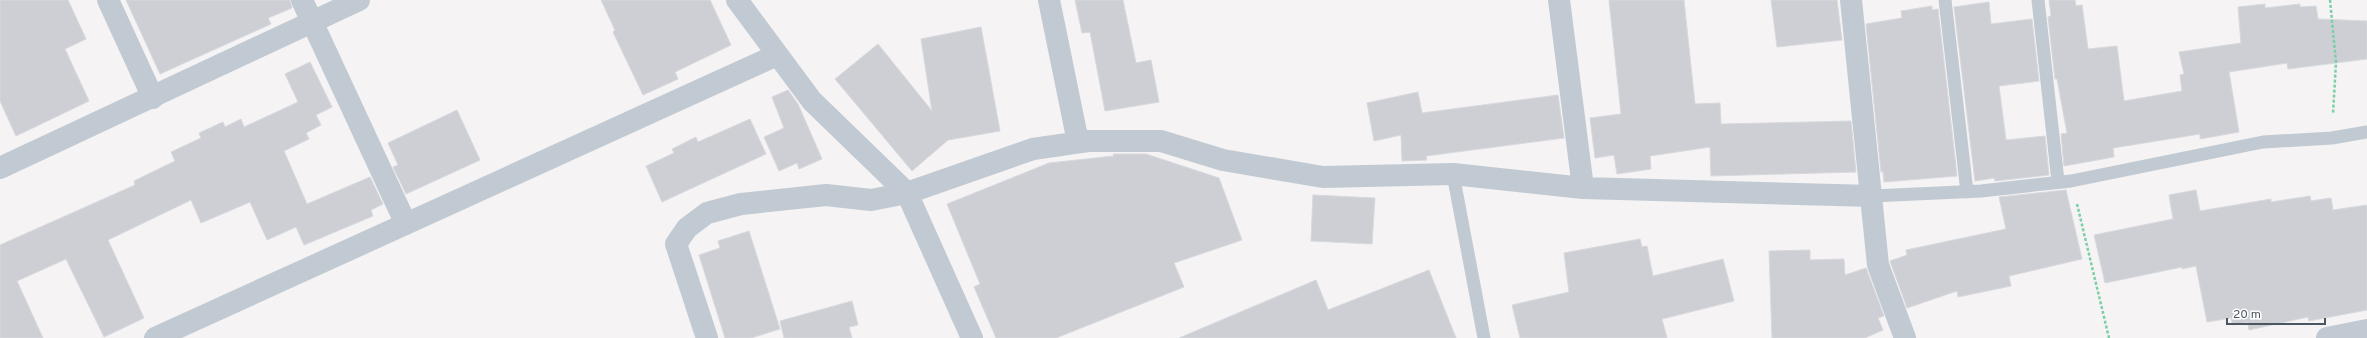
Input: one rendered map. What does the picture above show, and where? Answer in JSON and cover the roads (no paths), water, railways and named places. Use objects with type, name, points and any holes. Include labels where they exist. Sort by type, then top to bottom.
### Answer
[{"type":"street","points":[[108,0],[153,98]]},
{"type":"street","points":[[302,0],[406,224]]},
{"type":"street","points":[[0,168],[153,98],[360,0]]},
{"type":"street","points":[[737,0],[812,101],[908,193],[972,338]]},
{"type":"street","points":[[1049,0],[1078,142]]},
{"type":"street","points":[[1559,0],[1583,188]]},
{"type":"street","points":[[1851,0],[1878,265],[1905,338]]},
{"type":"street","points":[[155,338],[777,55]]},
{"type":"street","points":[[707,338],[676,244],[687,228],[707,213],[741,204],[826,195],[871,200],[908,193],[1033,149],[1078,142],[1161,141],[1223,160],[1323,177],[1453,174],[1583,188],[1872,196]]},
{"type":"street","points":[[2327,338],[2367,330]]},
{"type":"lane","points":[[1945,0],[1967,192]]},
{"type":"lane","points":[[2038,0],[2065,181]]},
{"type":"lane","points":[[1872,196],[1967,192],[2065,181],[2263,142],[2332,138],[2367,132]]},
{"type":"lane","points":[[1453,174],[1484,338]]}]
